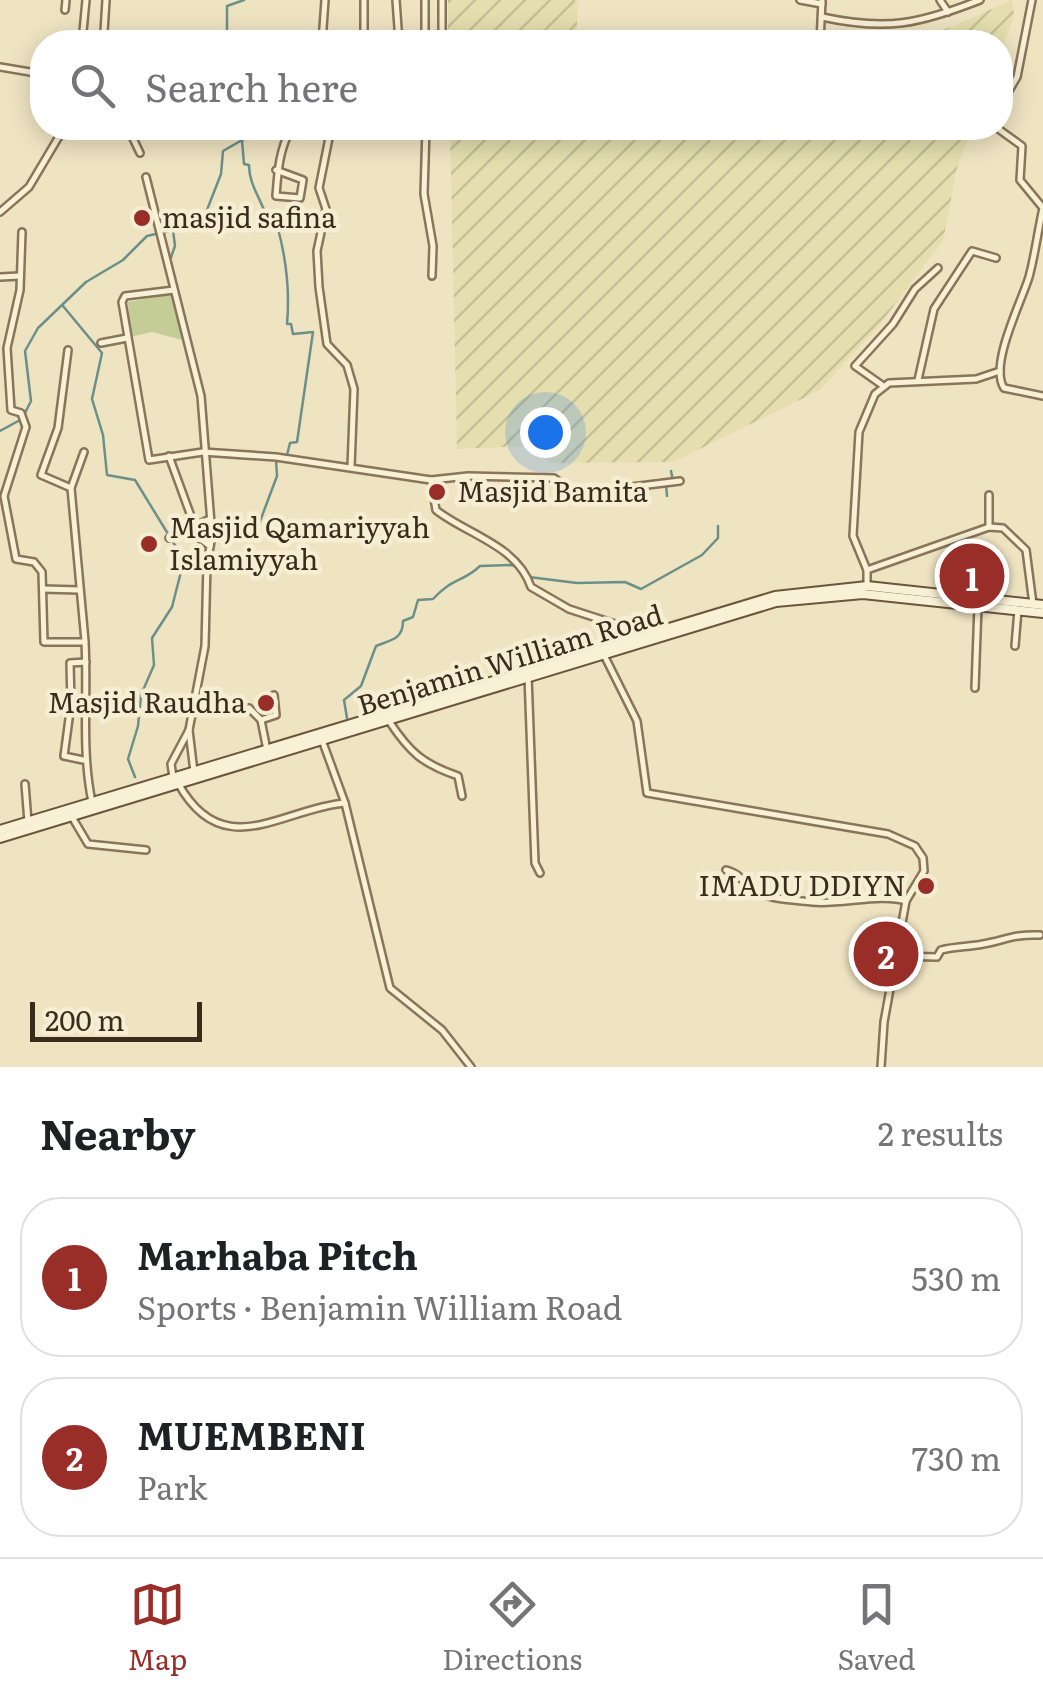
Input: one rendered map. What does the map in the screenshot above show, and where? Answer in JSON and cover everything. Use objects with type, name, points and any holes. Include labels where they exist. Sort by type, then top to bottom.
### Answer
[{"type":"main road","name":"Benjamin William Road","points":[[0,834],[28,822],[176,781],[268,750],[389,721],[646,634],[775,596],[866,586],[1040,607]]},
{"type":"main road","name":"Benjamin William Road","points":[[0,834],[72,817],[176,781],[603,650],[776,602],[862,594],[1018,610],[1040,607]]},
{"type":"street","points":[[65,10],[66,0]]},
{"type":"street","points":[[83,30],[86,0]]},
{"type":"street","points":[[104,30],[106,0]]},
{"type":"street","points":[[323,30],[325,0]]},
{"type":"street","points":[[364,0],[364,30]]},
{"type":"street","points":[[396,0],[397,30]]},
{"type":"street","points":[[425,0],[425,30]]},
{"type":"street","points":[[442,0],[442,30]]},
{"type":"street","points":[[800,0],[822,2],[821,30]]},
{"type":"street","points":[[940,0],[948,12]]},
{"type":"street","points":[[822,17],[863,26],[915,24],[980,0]]},
{"type":"street","points":[[1013,84],[1032,0]]},
{"type":"street","points":[[0,67],[30,72]]},
{"type":"street","points":[[0,210],[29,187],[57,140]]},
{"type":"street","points":[[134,140],[140,153]]},
{"type":"street","points":[[276,170],[303,180],[300,198],[276,197],[276,170],[287,140]]},
{"type":"street","points":[[329,140],[320,188],[326,209],[317,251],[319,286],[327,344],[347,365],[354,389],[351,467]]},
{"type":"street","points":[[426,140],[424,194],[433,246],[432,276]]},
{"type":"street","points":[[1013,140],[1022,146],[1020,180],[1043,208],[1030,273],[1000,370],[1004,388],[1043,396]]},
{"type":"street","points":[[146,177],[202,396],[210,519],[205,646],[189,730],[171,764],[176,781],[194,808],[240,827],[264,828],[308,810],[346,802]]},
{"type":"street","points":[[22,232],[20,276],[7,348],[11,410],[20,411],[26,427],[18,440],[4,496],[16,560],[39,567],[44,642],[85,642]]},
{"type":"street","points":[[918,381],[934,309],[972,251],[996,258]]},
{"type":"street","points":[[938,268],[915,288],[893,324],[854,366],[882,385],[989,378],[1000,370]]},
{"type":"street","points":[[0,277],[20,276]]},
{"type":"street","points":[[174,290],[125,296],[127,338],[147,459],[206,452],[351,467],[431,480],[468,476],[554,478],[575,494],[680,481]]},
{"type":"street","points":[[101,343],[127,338]]},
{"type":"street","points":[[68,350],[58,428],[41,475],[71,488]]},
{"type":"street","points":[[866,586],[867,570],[852,536],[859,432],[882,385]]},
{"type":"street","points":[[84,452],[71,488],[90,710],[83,760],[92,802]]},
{"type":"street","points":[[169,456],[199,538],[210,546]]},
{"type":"street","points":[[431,480],[436,510],[495,545],[528,576],[531,587],[562,606],[646,634]]},
{"type":"street","points":[[988,526],[989,495]]},
{"type":"street","points":[[168,538],[210,519]]},
{"type":"street","points":[[867,570],[988,526],[1003,528],[1026,550],[1040,607]]},
{"type":"street","points":[[43,589],[79,590]]},
{"type":"street","points":[[975,688],[978,606]]},
{"type":"street","points":[[1015,646],[1018,610]]},
{"type":"street","points":[[603,650],[637,721],[647,793],[888,834],[915,846],[923,858],[924,871],[906,902],[884,1022],[882,1067]]},
{"type":"street","points":[[83,760],[64,756],[71,704],[70,664],[86,662]]},
{"type":"street","points":[[528,676],[535,862],[540,872]]},
{"type":"street","points":[[261,720],[276,715],[274,695]]},
{"type":"street","points":[[249,708],[261,720],[268,750]]},
{"type":"street","points":[[389,721],[412,752],[436,771],[458,776],[462,796]]},
{"type":"street","points":[[189,730],[194,772]]},
{"type":"street","points":[[321,737],[346,802],[390,988],[442,1030],[471,1067]]},
{"type":"street","points":[[25,784],[28,822]]},
{"type":"street","points":[[72,817],[88,844],[146,850]]},
{"type":"street","points":[[726,870],[742,875],[754,890],[794,899],[838,904],[906,902]]},
{"type":"street","points":[[898,956],[934,958],[957,946],[984,944],[1010,934],[1040,935]]},
{"type":"shaded area","points":[[448,0],[578,2],[577,30],[448,30]]},
{"type":"shaded area","points":[[1012,0],[1014,16],[1009,30],[943,30]]},
{"type":"shaded area","points":[[450,140],[968,140],[957,168],[943,241],[877,328],[820,390],[673,462],[551,463],[530,446],[457,449]]},
{"type":"green space","points":[[172,294],[182,340],[152,332],[130,337],[128,302]]},
{"type":"waterway","points":[[227,30],[227,6],[244,0]]},
{"type":"waterway","points":[[242,140],[244,164],[249,165],[268,225],[277,225],[280,237],[288,286],[287,324],[291,324],[293,334],[313,332],[297,442],[290,443],[287,455]]},
{"type":"waterway","points":[[0,431],[22,419],[31,401],[25,351],[38,328],[86,282],[123,260],[147,236],[173,230],[205,215],[221,174],[223,151],[242,140]]},
{"type":"waterway","points":[[170,260],[175,246],[173,230]]},
{"type":"waterway","points":[[63,306],[102,353],[92,399],[103,435],[107,475],[135,480],[184,560],[172,607],[152,638],[154,665],[141,695],[138,726],[128,759],[135,777]]},
{"type":"waterway","points":[[256,532],[277,476],[276,460]]},
{"type":"waterway","points":[[671,471],[673,481]]},
{"type":"waterway","points":[[666,484],[667,496]]},
{"type":"waterway","points":[[529,577],[577,583],[625,582],[641,589],[702,555],[718,538],[718,526]]},
{"type":"waterway","points":[[347,718],[344,700],[361,686],[376,646],[398,636],[403,621],[413,617],[418,600],[433,599],[480,566],[512,565],[519,569]]},
{"type":"place","name":"masjid safina","points":[[142,218]]},
{"type":"place","name":"Masjid Bamita","points":[[437,492]]},
{"type":"place","name":"Masjid Qamariyyah Islamiyyah","points":[[149,544]]},
{"type":"place","name":"Marhaba Pitch","points":[[972,576]]},
{"type":"place","name":"Masjid Raudha","points":[[266,703]]},
{"type":"place","name":"IMADU DDIYN","points":[[926,886]]},
{"type":"place","name":"MUEMBENI","points":[[886,954]]}]
